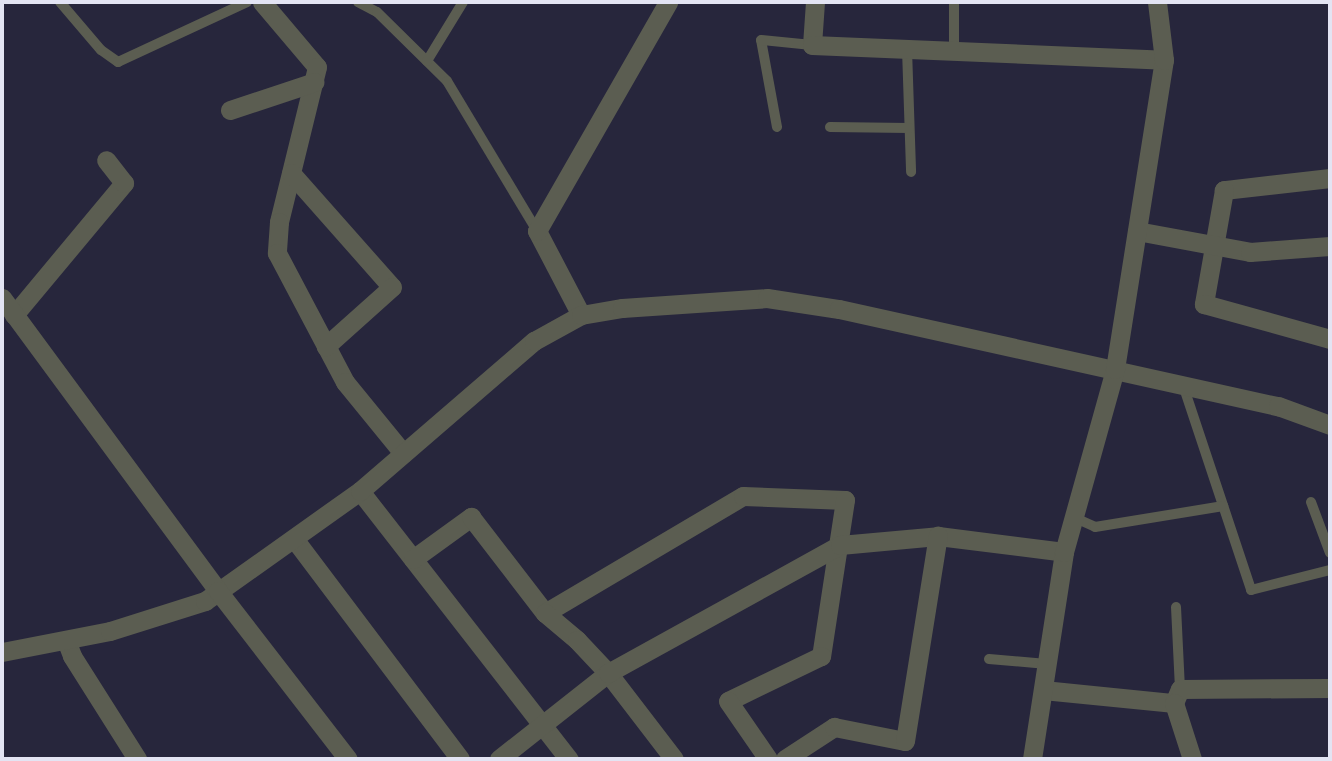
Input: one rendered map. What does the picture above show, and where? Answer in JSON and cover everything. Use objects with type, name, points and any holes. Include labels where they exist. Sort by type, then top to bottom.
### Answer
[{"type":"street","points":[[262,2],[317,67],[279,222],[276,253],[345,382],[403,453]]},
{"type":"street","points":[[581,315],[537,231],[668,2]]},
{"type":"street","points":[[814,2],[811,45],[1164,60]]},
{"type":"street","points":[[1032,759],[1063,552],[1115,369],[1164,60],[1157,2]]},
{"type":"street","points":[[230,110],[314,82]]},
{"type":"street","points":[[14,315],[124,183],[106,160]]},
{"type":"street","points":[[292,173],[392,287],[326,346]]},
{"type":"street","points":[[1330,178],[1224,190],[1204,304],[1330,339]]},
{"type":"street","points":[[1137,231],[1250,253],[1330,246]]},
{"type":"street","points":[[2,298],[218,591],[348,759]]},
{"type":"street","points":[[2,652],[110,631],[193,605],[218,591],[295,540],[360,491],[534,341],[581,315],[622,308],[767,298],[839,309],[1115,369],[1278,406],[1330,425]]},
{"type":"street","points":[[360,491],[569,759]]},
{"type":"street","points":[[545,613],[743,496],[845,500],[821,656],[728,701],[768,759]]},
{"type":"street","points":[[413,559],[471,517],[545,613],[577,640],[608,673],[674,759]]},
{"type":"street","points":[[499,759],[608,673],[839,545],[938,536],[1063,552]]},
{"type":"street","points":[[785,759],[834,727],[905,741],[938,536]]},
{"type":"street","points":[[295,540],[460,759]]},
{"type":"street","points":[[66,640],[72,656],[134,758]]},
{"type":"street","points":[[1043,690],[1177,696],[1330,688]]},
{"type":"street","points":[[1177,696],[1192,759]]},
{"type":"lane","points":[[60,2],[102,50],[118,62],[247,2]]},
{"type":"lane","points":[[358,2],[377,12],[447,81],[537,231]]},
{"type":"lane","points":[[427,61],[463,2]]},
{"type":"lane","points":[[954,2],[954,51]]},
{"type":"lane","points":[[777,127],[761,40],[811,45]]},
{"type":"lane","points":[[907,49],[911,172]]},
{"type":"lane","points":[[830,127],[909,128]]},
{"type":"lane","points":[[1183,385],[1251,590],[1330,570]]},
{"type":"lane","points":[[1311,502],[1330,553]]},
{"type":"lane","points":[[1073,517],[1095,527],[1223,506]]},
{"type":"lane","points":[[1176,607],[1177,696]]},
{"type":"lane","points":[[989,659],[1047,664]]}]
